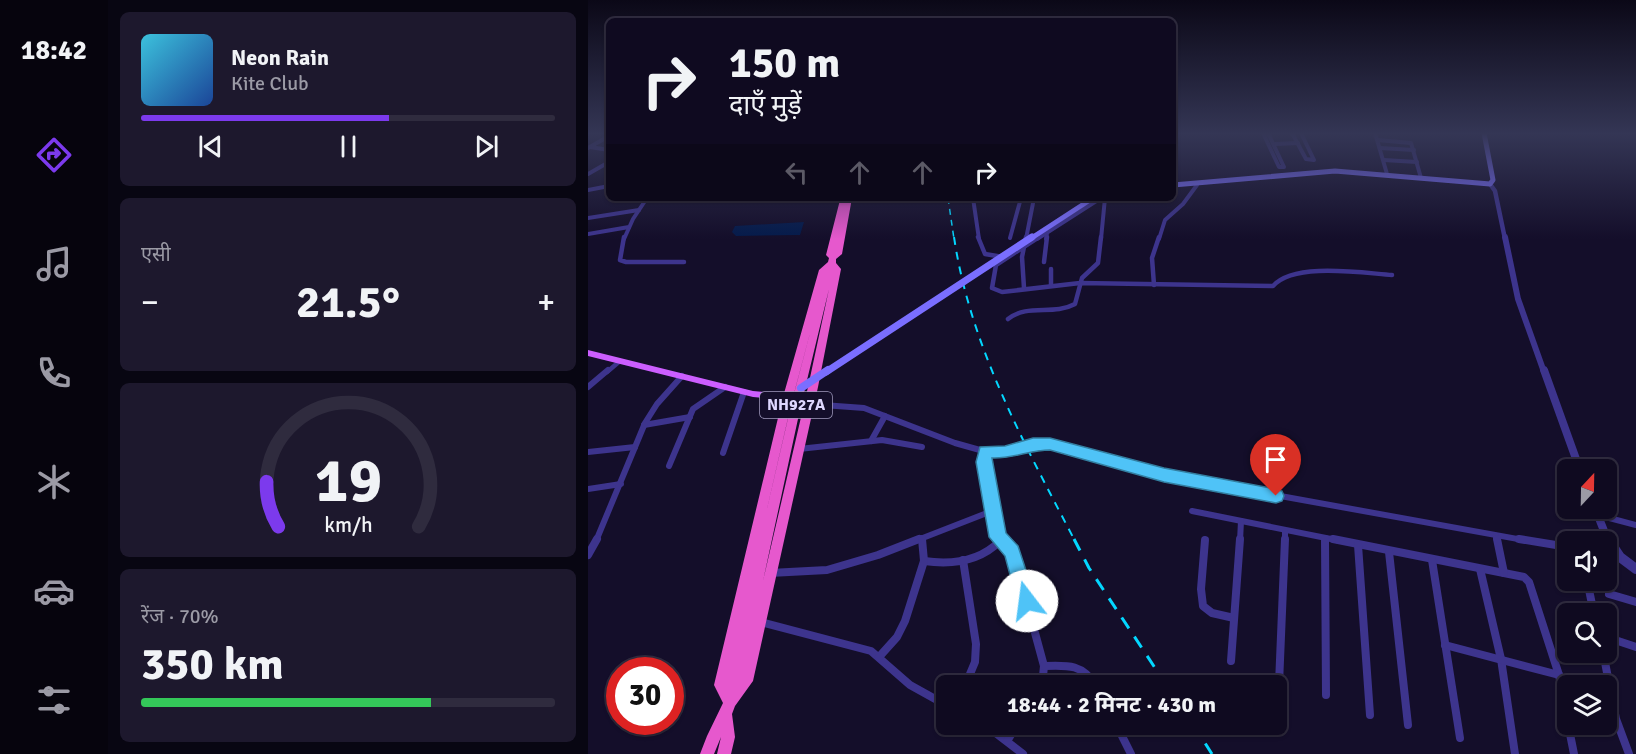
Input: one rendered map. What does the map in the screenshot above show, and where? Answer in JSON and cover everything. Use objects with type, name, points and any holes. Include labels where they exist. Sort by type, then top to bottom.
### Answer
[{"type":"highway","name":"NH927A","points":[[832,263],[830,255],[842,201]]},
{"type":"highway","name":"NH927A","points":[[724,754],[728,737],[728,709],[764,543],[832,263],[838,254],[848,201]]},
{"type":"highway","points":[[832,263],[837,269],[746,681],[728,709],[721,685],[788,397],[823,270],[832,263]]},
{"type":"highway","name":"NH927A","points":[[706,754],[710,741],[728,709]]},
{"type":"main road","points":[[1176,186],[1319,172],[1387,174],[1490,184],[1493,180],[1491,168]]},
{"type":"main road","points":[[801,388],[1088,201]]},
{"type":"main road","points":[[588,353],[744,392],[788,397]]},
{"type":"street","points":[[1386,168],[1387,174]]},
{"type":"street","points":[[1418,168],[1420,178]]},
{"type":"street","points":[[1490,184],[1495,191],[1518,299],[1576,459]]},
{"type":"street","points":[[1154,285],[1152,258],[1165,220],[1183,204],[1197,185]]},
{"type":"street","points":[[588,190],[606,187]]},
{"type":"street","points":[[644,201],[628,227],[620,258],[622,261],[684,262]]},
{"type":"street","points":[[973,201],[975,222],[983,252],[987,255],[1008,258]]},
{"type":"street","points":[[1010,238],[1020,201]]},
{"type":"street","points":[[1024,288],[1023,248],[1033,201]]},
{"type":"street","points":[[1098,201],[995,267],[992,288],[1002,292],[1080,283],[1154,285],[1203,283],[1273,286],[1282,278],[1310,272],[1392,276]]},
{"type":"street","points":[[1008,319],[1019,311],[1070,308],[1077,299],[1080,283],[1098,263],[1103,201]]},
{"type":"street","points":[[588,218],[639,210]]},
{"type":"street","points":[[588,234],[628,227]]},
{"type":"street","points":[[1044,262],[1047,232]]},
{"type":"street","points":[[1051,269],[1051,285]]},
{"type":"street","points":[[588,387],[620,361]]},
{"type":"street","points":[[588,555],[603,531],[644,425],[660,400],[682,375]]},
{"type":"street","points":[[669,466],[690,417],[699,404],[725,387]]},
{"type":"street","points":[[723,453],[744,392]]},
{"type":"street","points":[[809,404],[859,406],[955,443],[985,451],[1005,452],[1033,444],[1050,444],[1164,475],[1557,545]]},
{"type":"street","points":[[871,441],[885,416]]},
{"type":"street","points":[[644,425],[690,417]]},
{"type":"street","points":[[799,449],[888,440],[922,447]]},
{"type":"street","points":[[589,454],[635,447]]},
{"type":"street","points":[[985,451],[984,462],[992,511],[1000,541],[1009,548],[1015,559],[1044,666],[1043,675]]},
{"type":"street","points":[[588,489],[621,484]]},
{"type":"street","points":[[770,573],[827,570],[878,555],[992,511]]},
{"type":"street","points":[[1192,511],[1389,552],[1521,576],[1528,582],[1559,675]]},
{"type":"street","points":[[1617,519],[1636,525]]},
{"type":"street","points":[[1231,661],[1241,521]]},
{"type":"street","points":[[1279,675],[1285,531]]},
{"type":"street","points":[[1496,536],[1504,573]]},
{"type":"street","points":[[879,657],[902,629],[924,561],[921,538]]},
{"type":"street","points":[[1325,539],[1326,695]]},
{"type":"street","points":[[1205,540],[1200,593],[1202,605],[1206,610],[1234,618]]},
{"type":"street","points":[[924,561],[945,564],[963,560],[988,552],[1000,541]]},
{"type":"street","points":[[1358,545],[1370,715]]},
{"type":"street","points":[[1389,552],[1408,725]]},
{"type":"street","points":[[1617,558],[1636,569]]},
{"type":"street","points":[[963,560],[976,644],[975,662],[970,675]]},
{"type":"street","points":[[1432,560],[1460,738]]},
{"type":"street","points":[[1480,569],[1500,659],[1515,754]]},
{"type":"street","points":[[1608,594],[1636,602]]},
{"type":"street","points":[[759,621],[862,647],[879,657],[910,685],[936,699]]},
{"type":"street","points":[[1617,641],[1636,647]]},
{"type":"street","points":[[1445,645],[1559,675]]},
{"type":"street","points":[[1605,663],[1616,719],[1629,754]]},
{"type":"street","points":[[1044,666],[1078,665],[1089,675]]},
{"type":"street","points":[[996,735],[1009,747],[1023,754]]},
{"type":"street","points":[[1122,735],[1131,754]]},
{"type":"street","points":[[1570,735],[1574,754]]},
{"type":"water","points":[[804,222],[800,235],[736,236],[732,232],[735,226]]},
{"type":"railway","points":[[948,201],[954,239]]},
{"type":"railway","points":[[954,237],[962,277],[986,356],[1019,431],[1075,541]]},
{"type":"railway","points":[[1074,539],[1089,568],[1160,675]]},
{"type":"railway","points":[[1200,735],[1212,754]]},
{"type":"route","points":[[1027,601],[1012,552],[998,537],[984,462],[985,451],[1005,452],[1045,443],[1164,475],[1276,496]]}]
